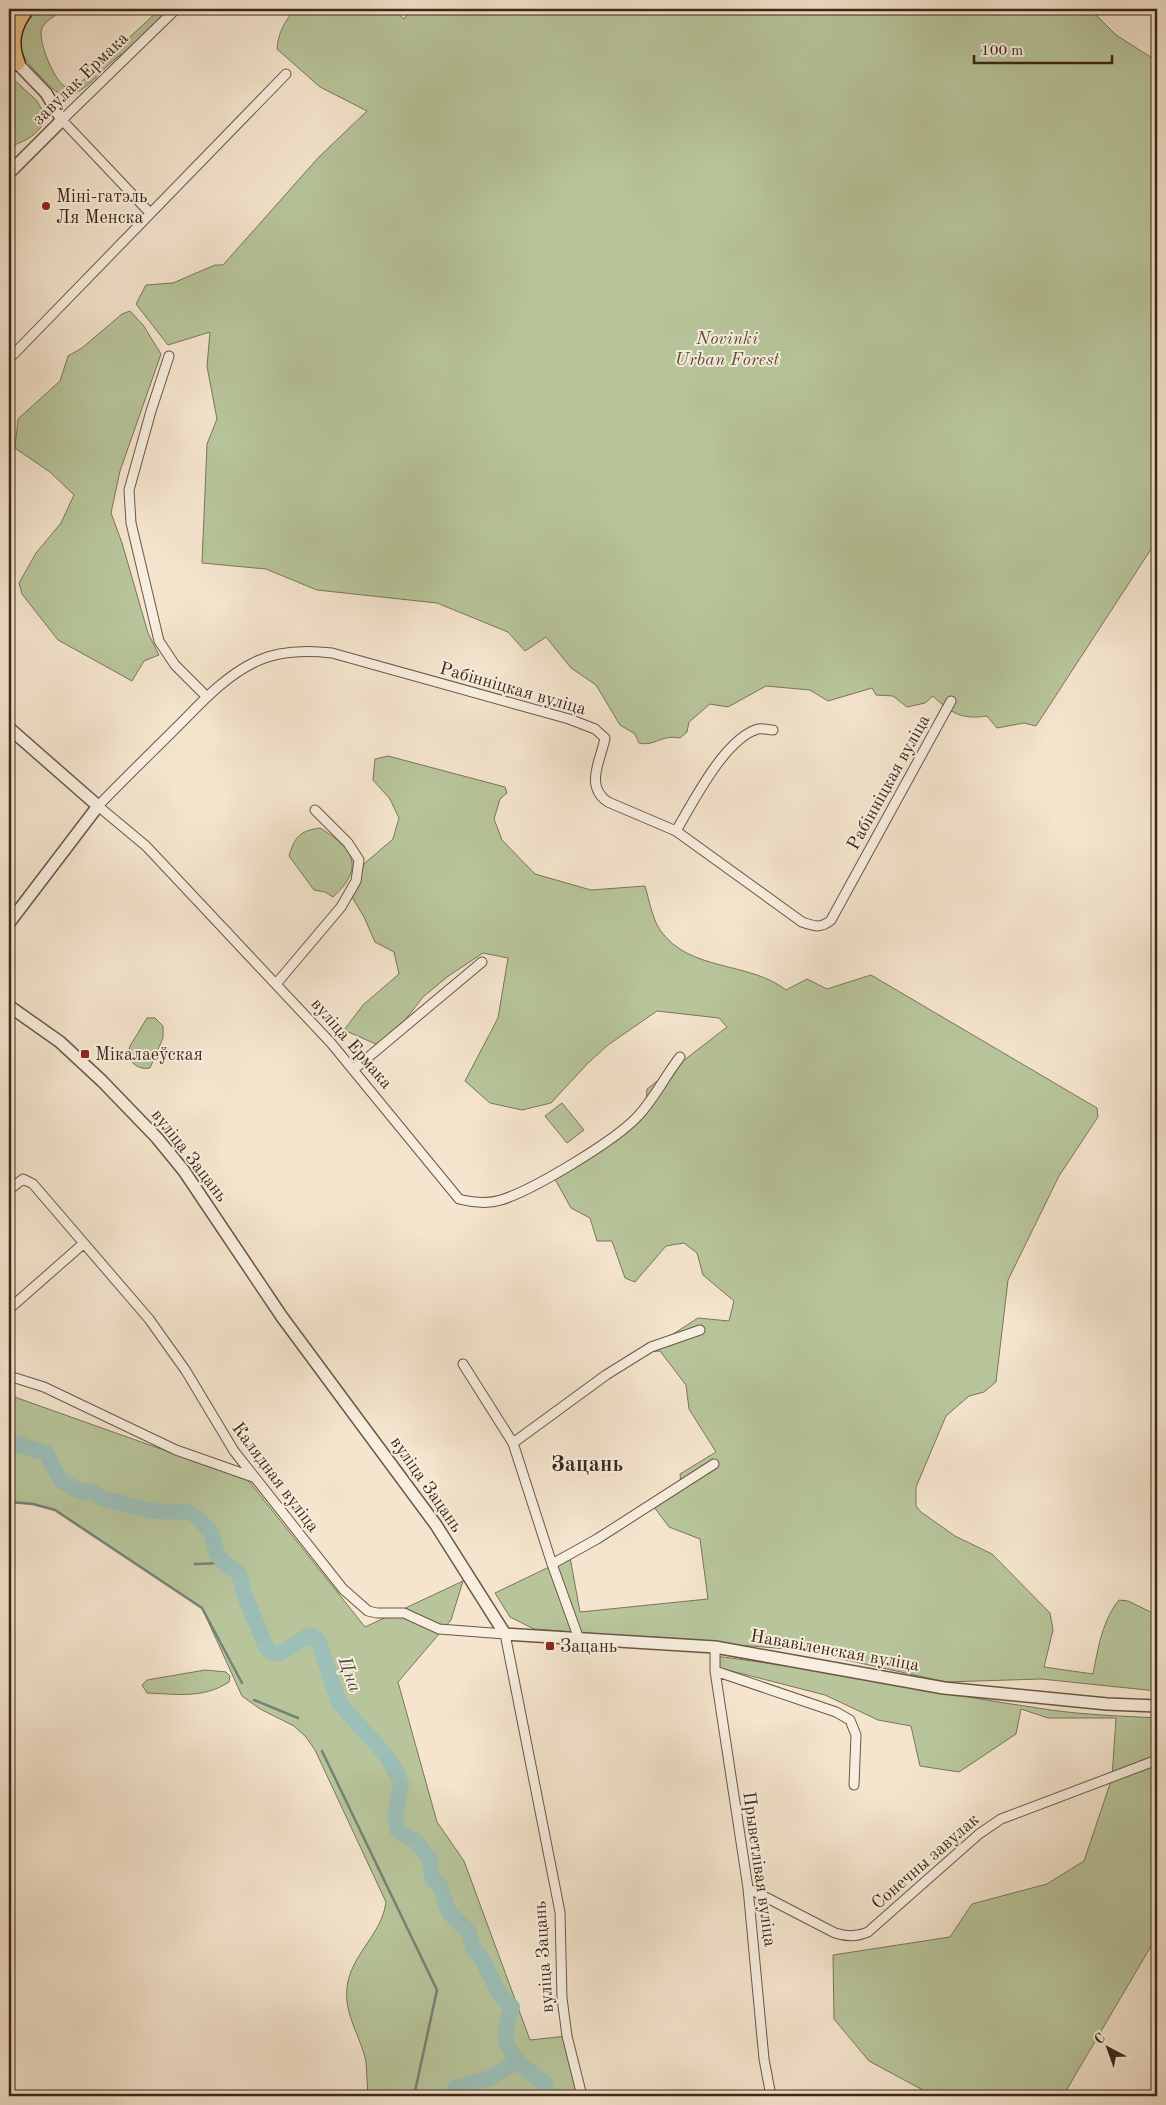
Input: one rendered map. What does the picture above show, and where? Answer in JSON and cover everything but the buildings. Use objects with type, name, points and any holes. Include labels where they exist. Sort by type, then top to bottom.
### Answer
[{"type":"highway","points":[[13,62],[13,31],[26,9]]},
{"type":"street","name":"завулак Ермака","points":[[9,173],[176,9]]},
{"type":"street","points":[[13,62],[46,93],[62,120],[150,213]]},
{"type":"street","points":[[9,359],[286,74]]},
{"type":"street","points":[[169,356],[151,411],[130,490],[131,523],[159,641],[175,666],[207,697]]},
{"type":"street","name":"Рабінніцкая вуліца","points":[[98,806],[207,697],[234,674],[254,662],[272,656],[306,651],[332,653],[569,719],[595,729],[605,738],[594,783],[599,796],[608,802],[676,831],[802,922],[818,927],[825,926],[831,920],[951,701]]},
{"type":"street","name":"вуліца Ермака","points":[[9,728],[146,846],[276,984],[353,1070],[444,1184],[459,1199],[471,1202],[498,1201],[553,1175],[622,1131],[649,1103],[668,1071],[680,1057]]},
{"type":"street","points":[[676,831],[720,759],[742,738],[758,729],[773,730]]},
{"type":"street","points":[[9,923],[98,806]]},
{"type":"street","points":[[276,984],[341,907],[356,881],[359,860],[348,843],[315,810]]},
{"type":"street","points":[[353,1070],[482,962]]},
{"type":"street","name":"вуліца Зацань","points":[[9,1006],[60,1042],[102,1081],[151,1131],[184,1171],[282,1317],[436,1525],[505,1634],[560,1912],[562,1998],[567,2036],[582,2096]]},
{"type":"street","name":"Калядная вуліца","points":[[9,1190],[20,1179],[28,1180],[149,1319],[186,1372],[217,1427],[253,1477],[343,1589],[368,1611],[377,1614],[404,1613],[439,1629],[505,1634]]},
{"type":"street","points":[[9,1309],[83,1244]]},
{"type":"street","points":[[513,1443],[606,1376],[651,1347],[700,1330]]},
{"type":"street","points":[[463,1364],[513,1443],[579,1640]]},
{"type":"street","points":[[9,1376],[44,1387],[176,1450],[253,1477]]},
{"type":"street","points":[[552,1564],[597,1539],[714,1464]]},
{"type":"street","name":"Нававіленская вуліца","points":[[505,1634],[715,1647],[944,1688],[1107,1704],[1157,1706]]},
{"type":"street","name":"Прыветлівая вуліца","points":[[715,1647],[716,1671],[748,1888],[764,2059],[771,2096]]},
{"type":"street","points":[[716,1671],[836,1712],[850,1720],[856,1735],[854,1784]]},
{"type":"street","name":"Сонечны завулак","points":[[748,1888],[835,1933],[848,1936],[860,1935],[868,1932],[979,1834],[1001,1819],[1157,1760]]},
{"type":"green space","points":[[35,9],[65,9],[43,26],[41,39],[55,75],[64,86],[70,86],[86,78],[160,9],[171,9],[130,50],[113,60],[85,87],[67,96],[58,93],[48,85],[31,67],[21,51],[19,34],[21,26]]},
{"type":"green space","name":"Novinki Urban Forest","points":[[296,9],[392,9],[404,19],[411,9],[1090,9],[1116,35],[1157,61],[1157,540],[1036,726],[1024,723],[997,728],[987,716],[971,717],[957,714],[933,696],[925,703],[907,707],[893,696],[876,695],[872,688],[828,701],[810,690],[766,686],[728,707],[710,704],[689,722],[687,732],[680,738],[673,737],[645,744],[639,743],[635,734],[620,725],[596,685],[571,668],[546,637],[525,651],[508,632],[437,603],[317,590],[266,569],[202,563],[207,444],[217,419],[207,366],[210,332],[168,345],[136,304],[146,285],[173,283],[215,265],[223,265],[318,158],[367,111],[320,87],[277,49],[283,27]]},
{"type":"green space","points":[[9,75],[37,101],[45,115],[44,121],[37,132],[9,147]]},
{"type":"green space","points":[[130,311],[143,325],[161,354],[120,471],[111,513],[122,543],[148,633],[159,655],[144,661],[132,681],[58,640],[22,594],[19,583],[36,553],[61,523],[74,495],[50,472],[15,448],[18,419],[60,381],[68,356],[82,348],[122,314]]},
{"type":"green space","points":[[388,756],[505,787],[507,793],[500,799],[494,819],[502,840],[535,874],[591,890],[645,886],[660,930],[672,943],[687,953],[703,960],[755,974],[786,990],[807,979],[827,989],[871,975],[1097,1108],[1098,1117],[1059,1176],[1008,1280],[996,1382],[984,1392],[969,1396],[946,1416],[916,1487],[916,1506],[921,1512],[955,1536],[992,1554],[1050,1613],[1053,1630],[1044,1667],[1093,1674],[1099,1645],[1108,1617],[1119,1600],[1128,1601],[1157,1615],[1157,1691],[1041,1679],[946,1682],[801,1650],[534,1629],[510,1617],[495,1593],[570,1557],[580,1612],[708,1599],[700,1539],[669,1527],[651,1503],[681,1485],[680,1474],[716,1452],[689,1409],[686,1385],[660,1351],[645,1352],[698,1318],[729,1321],[734,1301],[703,1275],[697,1253],[684,1243],[666,1246],[635,1282],[625,1278],[612,1241],[597,1241],[590,1218],[571,1208],[551,1172],[619,1139],[645,1116],[647,1089],[727,1027],[719,1018],[657,1011],[608,1045],[588,1063],[551,1103],[522,1110],[490,1103],[465,1081],[498,1018],[508,958],[483,953],[447,977],[423,997],[402,1024],[378,1045],[344,1030],[363,1005],[399,974],[394,952],[375,942],[364,917],[352,897],[364,864],[393,839],[399,818],[390,799],[373,780],[375,759]]},
{"type":"green space","points":[[320,828],[341,843],[351,859],[350,876],[333,897],[325,892],[314,890],[289,856],[299,836]]},
{"type":"green space","points":[[147,1018],[155,1018],[163,1026],[163,1038],[150,1068],[142,1068],[136,1066],[127,1055],[130,1046]]},
{"type":"green space","points":[[562,1103],[584,1130],[567,1143],[545,1116]]},
{"type":"green space","points":[[9,1395],[248,1480],[365,1627],[463,1581],[451,1620],[398,1682],[437,1822],[464,1861],[530,2040],[567,2036],[582,2096],[368,2096],[366,2062],[350,2017],[347,1988],[349,1976],[379,1925],[386,1902],[315,1750],[306,1737],[294,1726],[260,1709],[242,1696],[202,1608],[55,1510],[33,1504],[9,1502]]},
{"type":"green space","points":[[715,1656],[1051,1710],[1157,1718],[1157,1940],[1154,1941],[1063,2096],[934,2096],[869,2061],[834,2019],[833,1955],[950,1937],[972,1904],[1047,1884],[1084,1861],[1112,1778],[1116,1718],[1048,1718],[1021,1709],[1016,1734],[959,1772],[920,1766],[911,1726],[878,1720],[825,1695],[716,1667]]},
{"type":"green space","points":[[205,1670],[226,1672],[230,1676],[229,1682],[209,1691],[190,1694],[147,1693],[142,1685],[147,1680]]},
{"type":"waterway","name":"Цна","points":[[9,1442],[46,1453],[61,1481],[80,1491],[93,1492],[102,1498],[152,1511],[188,1512],[198,1518],[212,1534],[217,1555],[224,1563],[239,1573],[245,1596],[267,1649],[274,1653],[280,1653],[310,1635],[318,1640],[339,1703],[386,1755],[396,1772],[401,1784],[395,1818],[398,1831],[416,1841],[430,1860],[432,1878],[440,1886],[449,1912],[468,1931],[474,1950],[481,1957],[500,1995],[512,2007],[507,2021],[506,2033],[510,2052],[516,2060],[545,2083],[547,2096]]},
{"type":"waterway","points":[[9,1502],[33,1504],[55,1510],[202,1608],[242,1683]]},
{"type":"waterway","points":[[195,1564],[224,1563]]},
{"type":"waterway","points":[[254,1700],[298,1718]]},
{"type":"waterway","points":[[322,1751],[437,1990],[414,2096]]},
{"type":"waterway","points":[[451,2096],[455,2088],[489,2078],[517,2062]]},
{"type":"place","name":"Міні-гатэль Ля Менска","points":[[46,206]]},
{"type":"place","name":"Мікалаеўская","points":[[85,1054]]},
{"type":"place","name":"Зацань","points":[[550,1646]]},
{"type":"district","name":"Зацань","points":[[587,1463]]}]
